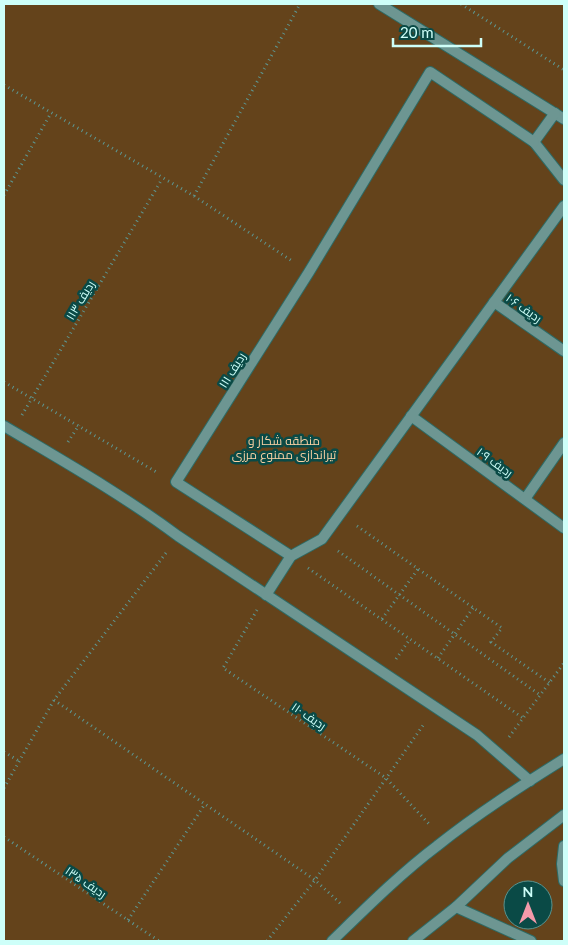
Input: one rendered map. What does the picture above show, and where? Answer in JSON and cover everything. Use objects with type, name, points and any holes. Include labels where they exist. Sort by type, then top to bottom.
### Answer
[{"type":"street","points":[[379,4],[560,116],[534,142],[564,180]]},
{"type":"street","name":"ردیف ۱۱۱","points":[[176,482],[310,272],[430,72],[534,142]]},
{"type":"street","points":[[266,595],[290,556],[322,539],[564,206]]},
{"type":"street","name":"ردیف ۱۰۶","points":[[494,302],[564,351]]},
{"type":"street","name":"ردیف ۱۰۹","points":[[411,416],[564,528]]},
{"type":"street","points":[[8,429],[144,511],[178,536],[477,735],[530,781]]},
{"type":"street","points":[[525,499],[564,444]]},
{"type":"street","points":[[176,482],[290,556]]},
{"type":"street","points":[[332,941],[444,840],[564,759]]},
{"type":"street","points":[[413,941],[456,906],[508,858],[564,815]]},
{"type":"street","points":[[564,846],[562,864],[564,881]]},
{"type":"street","points":[[456,906],[531,941]]},
{"type":"path","points":[[194,196],[300,4]]},
{"type":"path","points":[[461,4],[564,70]]},
{"type":"path","points":[[4,85],[194,196],[310,272]]},
{"type":"path","points":[[4,195],[51,112]]},
{"type":"path","name":"ردیف ۱۱۳","points":[[8,429],[32,398],[162,179]]},
{"type":"path","points":[[4,382],[159,474],[176,482]]},
{"type":"path","points":[[340,514],[502,628],[492,642],[550,683]]},
{"type":"path","points":[[4,788],[54,700],[178,536]]},
{"type":"path","points":[[322,539],[540,695]]},
{"type":"path","points":[[290,556],[524,718]]},
{"type":"path","points":[[382,619],[418,569]]},
{"type":"path","name":"ردیف ۱۱۰","points":[[266,595],[223,668],[386,778],[444,840]]},
{"type":"path","points":[[438,658],[472,608]]},
{"type":"path","points":[[498,752],[564,663]]},
{"type":"path","points":[[54,700],[314,880],[356,918]]},
{"type":"path","points":[[267,941],[314,880],[435,707]]},
{"type":"path","points":[[4,752],[19,761]]},
{"type":"path","points":[[128,921],[205,804]]},
{"type":"path","name":"ردیف ۱۳۵","points":[[4,837],[159,941]]},
{"type":"green space","name":"منطقه شکار و تیراندازی ممنوع مرزی","points":[[4,4],[564,4],[564,941],[4,941]]}]
